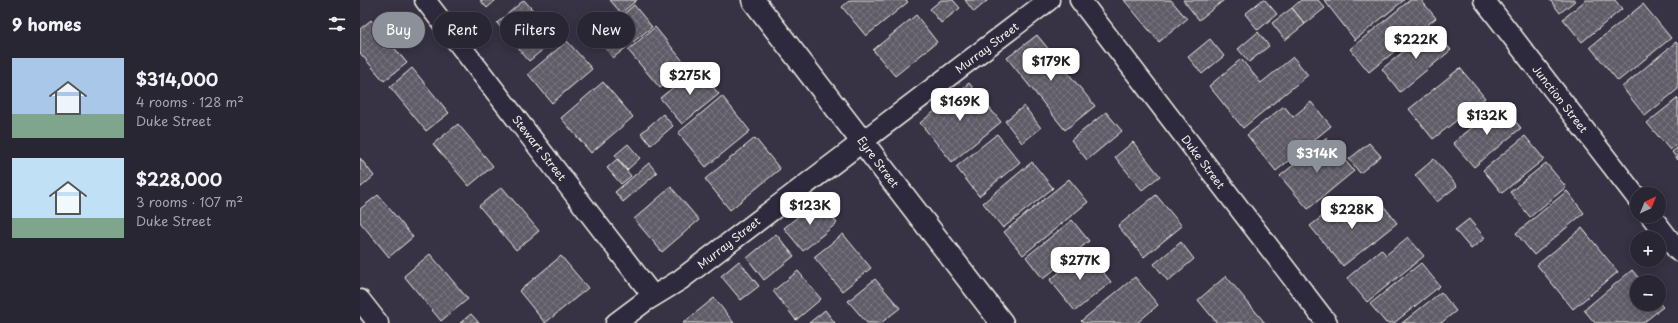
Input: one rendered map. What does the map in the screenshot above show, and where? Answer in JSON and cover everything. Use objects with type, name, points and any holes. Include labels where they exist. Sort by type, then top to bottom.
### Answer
[{"type":"main road","name":"Eyre Street","points":[[753,0],[1002,323]]},
{"type":"street","name":"Stewart Street","points":[[424,0],[653,296]]},
{"type":"street","name":"Murray Street","points":[[616,323],[653,296],[680,280],[1049,0]]},
{"type":"street","name":"Duke Street","points":[[1080,0],[1327,323]]},
{"type":"street","name":"Junction Street","points":[[1484,0],[1630,189]]},
{"type":"street","points":[[1656,223],[1678,251]]},
{"type":"street","points":[[360,300],[378,323]]},
{"type":"building","points":[[480,0],[496,0],[487,8]]},
{"type":"building","points":[[524,0],[534,12],[510,12]]},
{"type":"building","points":[[610,0],[637,0],[622,12],[620,12]]},
{"type":"building","points":[[850,0],[906,0],[908,2],[866,36],[842,7]]},
{"type":"building","points":[[941,0],[953,0],[960,8],[941,23],[930,9]]},
{"type":"building","points":[[965,0],[988,0],[974,12]]},
{"type":"building","points":[[1124,0],[1171,0],[1187,19],[1159,42]]},
{"type":"building","points":[[1183,0],[1224,0],[1199,20]]},
{"type":"building","points":[[1262,0],[1265,0],[1277,14],[1258,30],[1245,14]]},
{"type":"building","points":[[1301,0],[1318,0],[1325,8],[1305,24],[1292,8]]},
{"type":"building","points":[[1324,0],[1404,0],[1355,40]]},
{"type":"building","points":[[1410,0],[1421,0],[1436,18],[1369,72],[1350,49]]},
{"type":"building","points":[[1550,0],[1576,0],[1560,13]]},
{"type":"building","points":[[1586,0],[1615,0],[1622,9],[1582,42],[1563,19]]},
{"type":"building","points":[[1643,4],[1671,38],[1618,81],[1590,47]]},
{"type":"building","points":[[634,5],[652,27],[635,41],[635,12],[626,12]]},
{"type":"building","points":[[1292,8],[1305,24],[1285,40],[1272,23]]},
{"type":"building","points":[[916,15],[937,42],[895,76],[873,50]]},
{"type":"building","points":[[371,20],[372,48],[394,48],[407,63],[384,81],[360,53],[360,29]]},
{"type":"building","points":[[655,27],[687,66],[660,88],[628,50],[630,48],[635,48],[635,44]]},
{"type":"building","points":[[1432,28],[1451,50],[1400,92],[1382,69]]},
{"type":"building","points":[[1258,32],[1269,46],[1249,62],[1238,49]]},
{"type":"building","points":[[1037,35],[1095,106],[1065,130],[1007,58]]},
{"type":"building","points":[[1210,39],[1224,56],[1202,74],[1188,57]]},
{"type":"building","points":[[1676,42],[1678,44],[1678,89],[1645,116],[1622,87]]},
{"type":"building","points":[[569,43],[592,69],[552,103],[528,74],[559,48],[569,48]]},
{"type":"building","points":[[518,48],[545,48],[529,61]]},
{"type":"building","points":[[605,48],[626,48],[613,58]]},
{"type":"building","points":[[1293,57],[1308,75],[1243,128],[1209,86],[1241,59],[1261,83]]},
{"type":"building","points":[[412,68],[449,113],[426,131],[390,87]]},
{"type":"building","points":[[697,68],[719,94],[682,124],[660,98]]},
{"type":"building","points":[[1460,68],[1485,98],[1433,139],[1409,109]]},
{"type":"building","points":[[603,82],[633,117],[591,153],[561,118]]},
{"type":"building","points":[[969,83],[1001,122],[952,162],[920,123]]},
{"type":"building","points":[[722,96],[750,131],[706,167],[678,133]]},
{"type":"building","points":[[1678,98],[1678,143],[1670,150],[1647,123]]},
{"type":"building","points":[[1311,102],[1331,126],[1276,171],[1247,135],[1284,106],[1293,117]]},
{"type":"building","points":[[1501,104],[1521,128],[1474,167],[1453,143]]},
{"type":"building","points":[[1024,106],[1041,128],[1022,143],[1005,121]]},
{"type":"building","points":[[1106,112],[1122,131],[1087,160],[1071,140]]},
{"type":"building","points":[[663,114],[673,126],[651,145],[641,133]]},
{"type":"building","points":[[458,124],[493,166],[469,186],[433,144]]},
{"type":"building","points":[[997,134],[1020,162],[979,196],[956,167]]},
{"type":"building","points":[[1525,136],[1544,159],[1502,193],[1483,170]]},
{"type":"building","points":[[755,138],[780,169],[730,210],[705,179]]},
{"type":"building","points":[[1326,138],[1354,171],[1308,209],[1280,176]]},
{"type":"building","points":[[1133,142],[1160,176],[1142,190],[1115,157]]},
{"type":"building","points":[[1369,143],[1381,156],[1360,173],[1349,159]]},
{"type":"building","points":[[628,144],[640,158],[627,170],[615,155]]},
{"type":"building","points":[[1678,147],[1678,160],[1672,152]]},
{"type":"building","points":[[360,158],[374,176],[360,188]]},
{"type":"building","points":[[617,159],[631,176],[621,184],[607,168]]},
{"type":"building","points":[[1434,159],[1457,186],[1437,202],[1415,175]]},
{"type":"building","points":[[1032,162],[1053,188],[1003,228],[983,203]]},
{"type":"building","points":[[649,163],[657,173],[623,202],[615,192]]},
{"type":"building","points":[[1546,163],[1566,187],[1530,217],[1510,192]]},
{"type":"building","points":[[1069,179],[1088,202],[1023,255],[1004,232]]},
{"type":"building","points":[[502,187],[539,231],[516,250],[479,206]]},
{"type":"building","points":[[671,187],[699,220],[662,252],[634,219]]},
{"type":"building","points":[[1567,191],[1584,213],[1534,255],[1516,233]]},
{"type":"building","points":[[378,195],[413,237],[389,257],[360,222],[360,209]]},
{"type":"building","points":[[1156,195],[1182,226],[1144,257],[1118,226]]},
{"type":"building","points":[[818,200],[837,223],[803,251],[784,228]]},
{"type":"building","points":[[1379,200],[1397,223],[1343,266],[1310,226],[1338,204],[1353,221]]},
{"type":"building","points":[[1469,219],[1485,238],[1471,249],[1455,230]]},
{"type":"building","points":[[1072,220],[1089,241],[1043,279],[1026,257]]},
{"type":"building","points":[[1582,228],[1618,272],[1573,309],[1537,265]]},
{"type":"building","points":[[776,234],[794,256],[764,280],[747,258]]},
{"type":"building","points":[[843,234],[871,268],[842,291],[814,257]]},
{"type":"building","points":[[1408,237],[1424,256],[1367,302],[1347,278],[1381,249],[1386,255]]},
{"type":"building","points":[[1181,242],[1194,259],[1168,281],[1154,264]]},
{"type":"building","points":[[1086,251],[1111,282],[1075,311],[1050,280]]},
{"type":"building","points":[[430,254],[468,299],[441,321],[404,276]]},
{"type":"building","points":[[561,256],[588,288],[545,323],[519,291]]},
{"type":"building","points":[[739,261],[759,286],[741,300],[721,276]]},
{"type":"building","points":[[1421,263],[1440,286],[1394,323],[1386,323],[1370,304]]},
{"type":"building","points":[[1632,270],[1636,275],[1630,275],[1630,311],[1658,311],[1643,323],[1595,323],[1584,310]]},
{"type":"building","points":[[798,271],[821,299],[796,320],[773,291]]},
{"type":"building","points":[[1226,276],[1265,323],[1217,323],[1198,300]]},
{"type":"building","points":[[1135,277],[1158,305],[1137,323],[1083,323],[1081,321]]},
{"type":"building","points":[[875,279],[900,308],[881,323],[867,323],[848,301]]},
{"type":"building","points":[[1441,292],[1456,311],[1441,323],[1402,323]]},
{"type":"building","points":[[714,298],[734,323],[683,323]]},
{"type":"building","points":[[825,310],[835,323],[809,323]]},
{"type":"building","points":[[471,314],[479,323],[460,323]]}]
